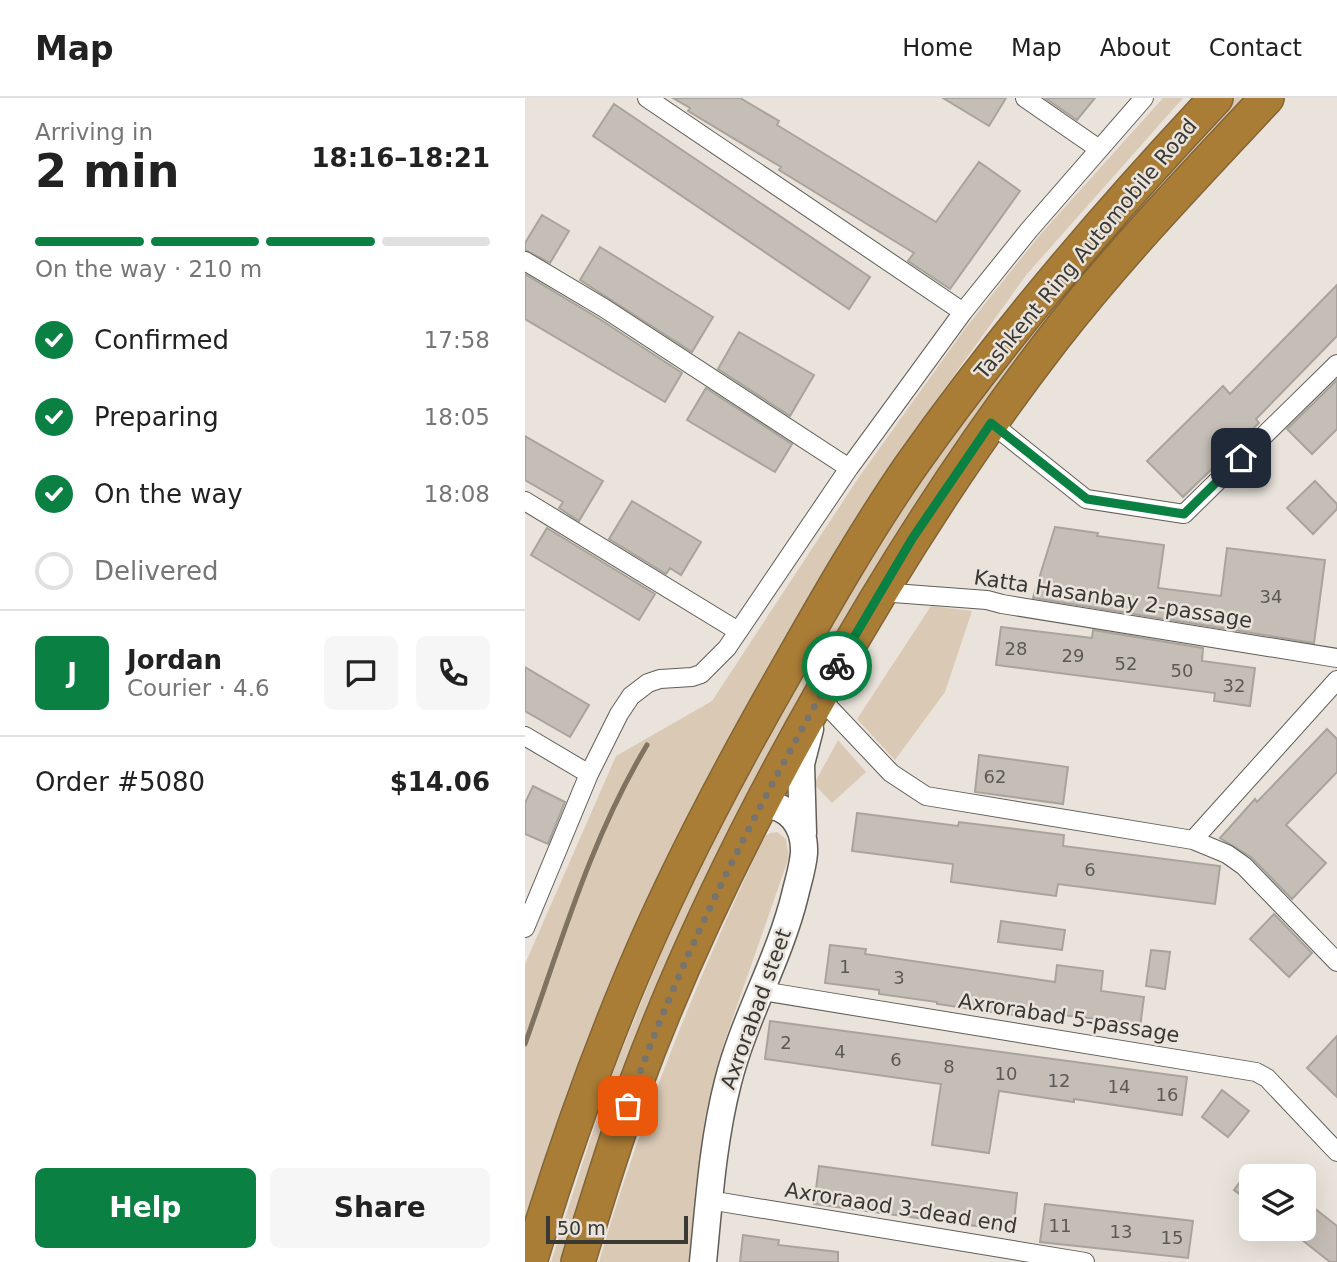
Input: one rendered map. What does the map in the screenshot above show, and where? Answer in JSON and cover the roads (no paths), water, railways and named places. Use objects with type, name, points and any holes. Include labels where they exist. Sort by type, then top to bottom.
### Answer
[{"type":"highway","name":"Tashkent Ring Automobile Road","points":[[530,1262],[576,1119],[638,962],[677,877],[733,768],[833,590],[910,467],[999,347],[1095,231],[1216,98]]},
{"type":"highway","name":"Tashkent Ring Automobile Road","points":[[578,1262],[615,1145],[657,1029],[706,916],[760,805],[880,592],[939,499],[1053,339],[1092,291],[1267,98]]},
{"type":"street","points":[[647,98],[963,312]]},
{"type":"street","points":[[1025,98],[1099,149]]},
{"type":"street","points":[[525,928],[589,774],[618,714],[631,696],[648,683],[660,679],[701,674],[727,648],[849,468],[963,312],[1144,98]]},
{"type":"street","points":[[525,261],[604,308],[849,468]]},
{"type":"street","points":[[991,423],[1087,499],[1184,514],[1337,364]]},
{"type":"street","points":[[525,501],[739,631]]},
{"type":"street","name":"Katta Hasanbay 2-passage","points":[[880,592],[987,600],[1337,658]]},
{"type":"street","points":[[1193,840],[1337,680]]},
{"type":"street","points":[[819,697],[891,773],[926,796],[1193,840],[1227,854],[1244,866],[1337,962]]},
{"type":"street","name":"Axrorаbаd steet","points":[[703,1262],[720,1120],[728,1081],[790,915],[802,865],[801,764],[819,697]]},
{"type":"street","points":[[525,736],[589,774]]},
{"type":"street","points":[[760,805],[776,805],[787,810],[800,830],[803,841]]},
{"type":"street","name":"Axrorabad 5-passage","points":[[762,991],[1256,1072],[1267,1078],[1337,1152]]},
{"type":"street","name":"Axroraaod 3-dead end","points":[[709,1200],[1085,1262]]},
{"type":"waterway","points":[[525,1044],[593,854],[627,780],[647,745]]}]
